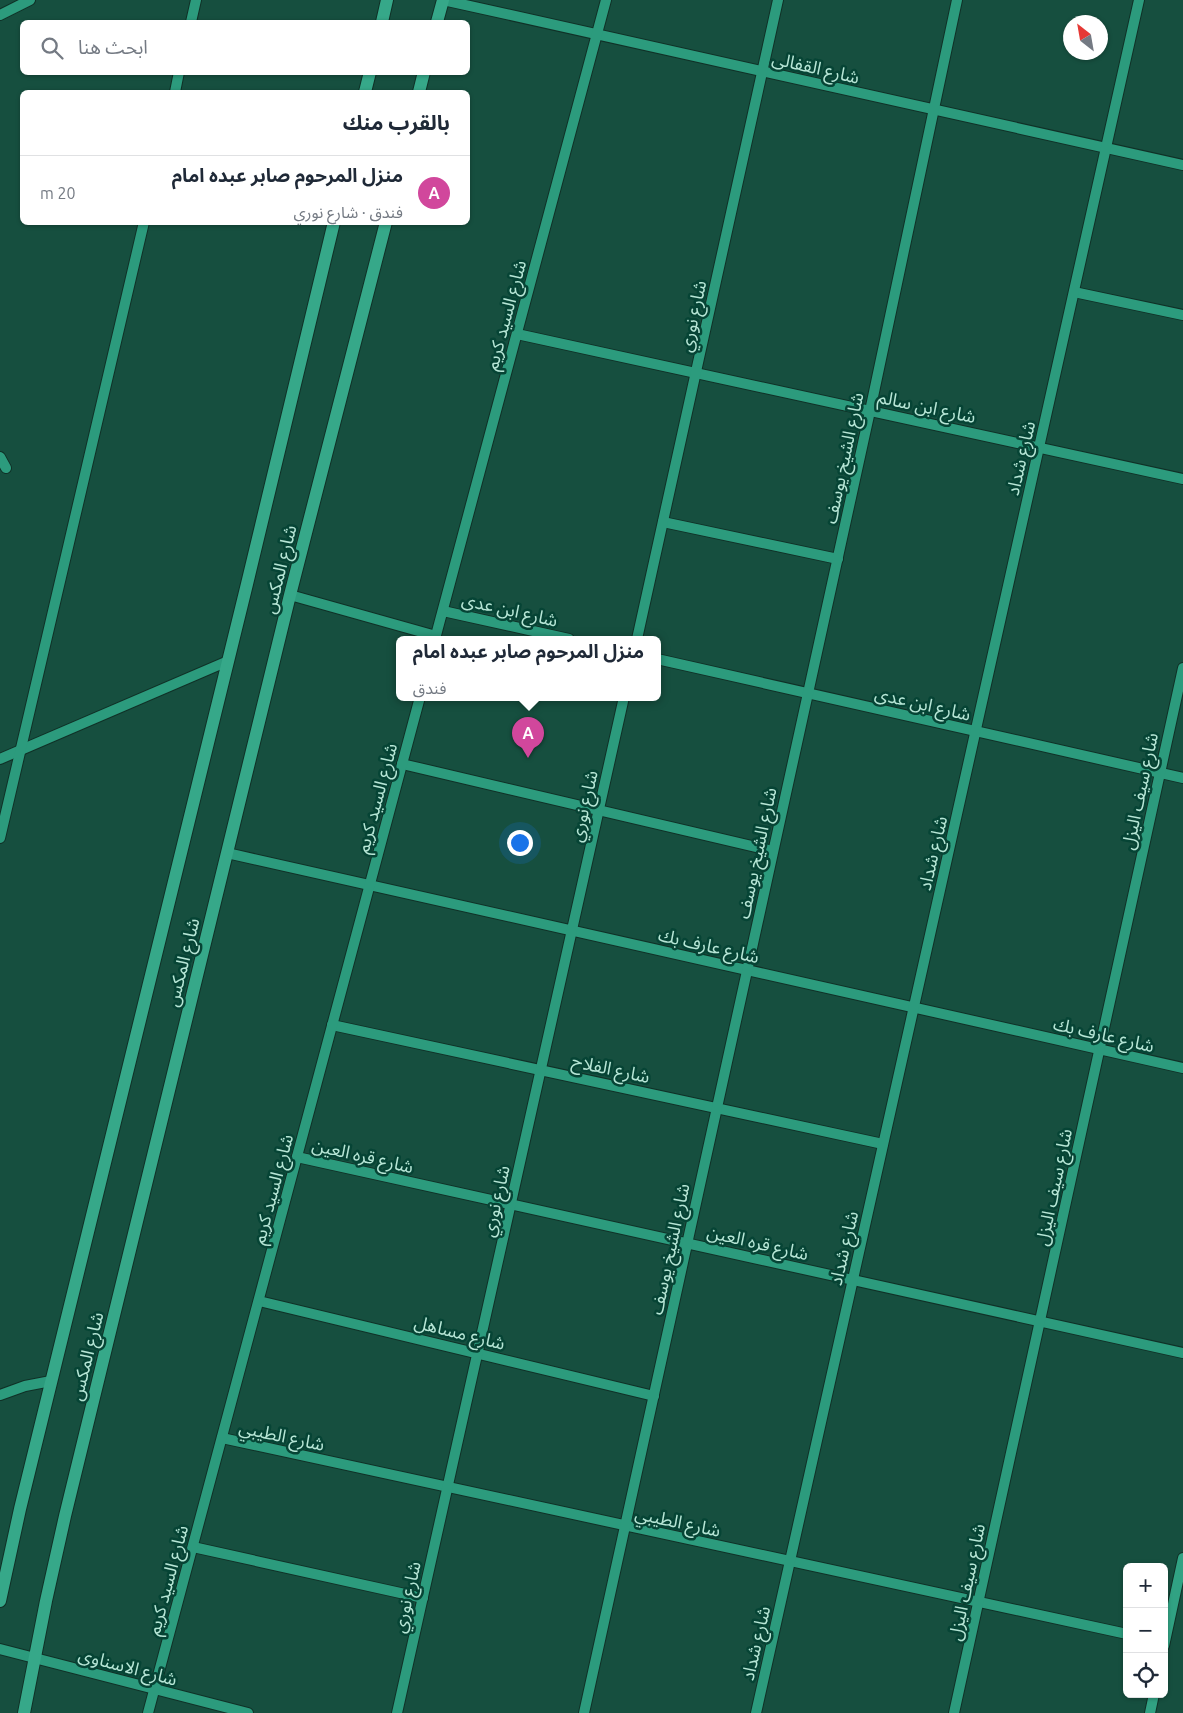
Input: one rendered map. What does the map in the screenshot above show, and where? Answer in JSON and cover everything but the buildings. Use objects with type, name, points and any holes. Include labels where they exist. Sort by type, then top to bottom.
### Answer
[{"type":"main road","points":[[382,20],[387,0]]},
{"type":"main road","points":[[438,20],[443,0]]},
{"type":"main road","points":[[366,90],[369,75]]},
{"type":"main road","points":[[420,90],[423,75]]},
{"type":"main road","name":"شارع المكس","points":[[0,1600],[20,1510],[333,225]]},
{"type":"main road","name":"شارع المكس","points":[[24,1713],[46,1601],[68,1507],[290,595],[385,225]]},
{"type":"street","points":[[0,15],[30,0]]},
{"type":"street","points":[[191,20],[196,0]]},
{"type":"street","name":"شارع القفالى","points":[[443,0],[1183,165]]},
{"type":"street","name":"شارع السيد كريم","points":[[437,636],[606,0]]},
{"type":"street","name":"شارع نوري","points":[[638,636],[778,0]]},
{"type":"street","name":"شارع الشيخ يوسف","points":[[584,1713],[838,559],[957,0]]},
{"type":"street","name":"شارع شداد","points":[[756,1713],[1139,0]]},
{"type":"street","points":[[175,90],[178,75]]},
{"type":"street","points":[[0,838],[143,225]]},
{"type":"street","points":[[1074,292],[1183,315]]},
{"type":"street","name":"شارع ابن سالم","points":[[517,334],[1183,479]]},
{"type":"street","points":[[0,457],[6,468]]},
{"type":"street","points":[[663,522],[838,559]]},
{"type":"street","points":[[290,595],[429,636]]},
{"type":"street","name":"شارع ابن عدى","points":[[443,611],[556,636]]},
{"type":"street","name":"شارع ابن عدى","points":[[661,660],[1183,778]]},
{"type":"street","points":[[0,758],[228,661]]},
{"type":"street","name":"شارع سيف اليزل","points":[[954,1713],[1183,668]]},
{"type":"street","name":"شارع السيد كريم","points":[[148,1713],[419,701]]},
{"type":"street","name":"شارع نوري","points":[[397,1713],[623,701]]},
{"type":"street","points":[[402,764],[773,851]]},
{"type":"street","name":"شارع عارف بك","points":[[227,853],[1183,1068]]},
{"type":"street","name":"شارع الفلاح","points":[[332,1025],[883,1144]]},
{"type":"street","name":"شارع قره العين","points":[[297,1157],[1183,1353]]},
{"type":"street","name":"شارع مساهل","points":[[259,1301],[654,1396]]},
{"type":"street","points":[[0,1395],[25,1386],[52,1381]]},
{"type":"street","name":"شارع الطيبي","points":[[222,1438],[1123,1633]]},
{"type":"street","points":[[193,1547],[423,1598]]},
{"type":"street","points":[[1168,1626],[1183,1558]]},
{"type":"street","name":"شارع الاسناوى","points":[[0,1649],[248,1713]]},
{"type":"street","points":[[1150,1713],[1153,1698]]},
{"type":"place","name":"منزل المرحوم صابر عبده امام","points":[[528,758]]}]
